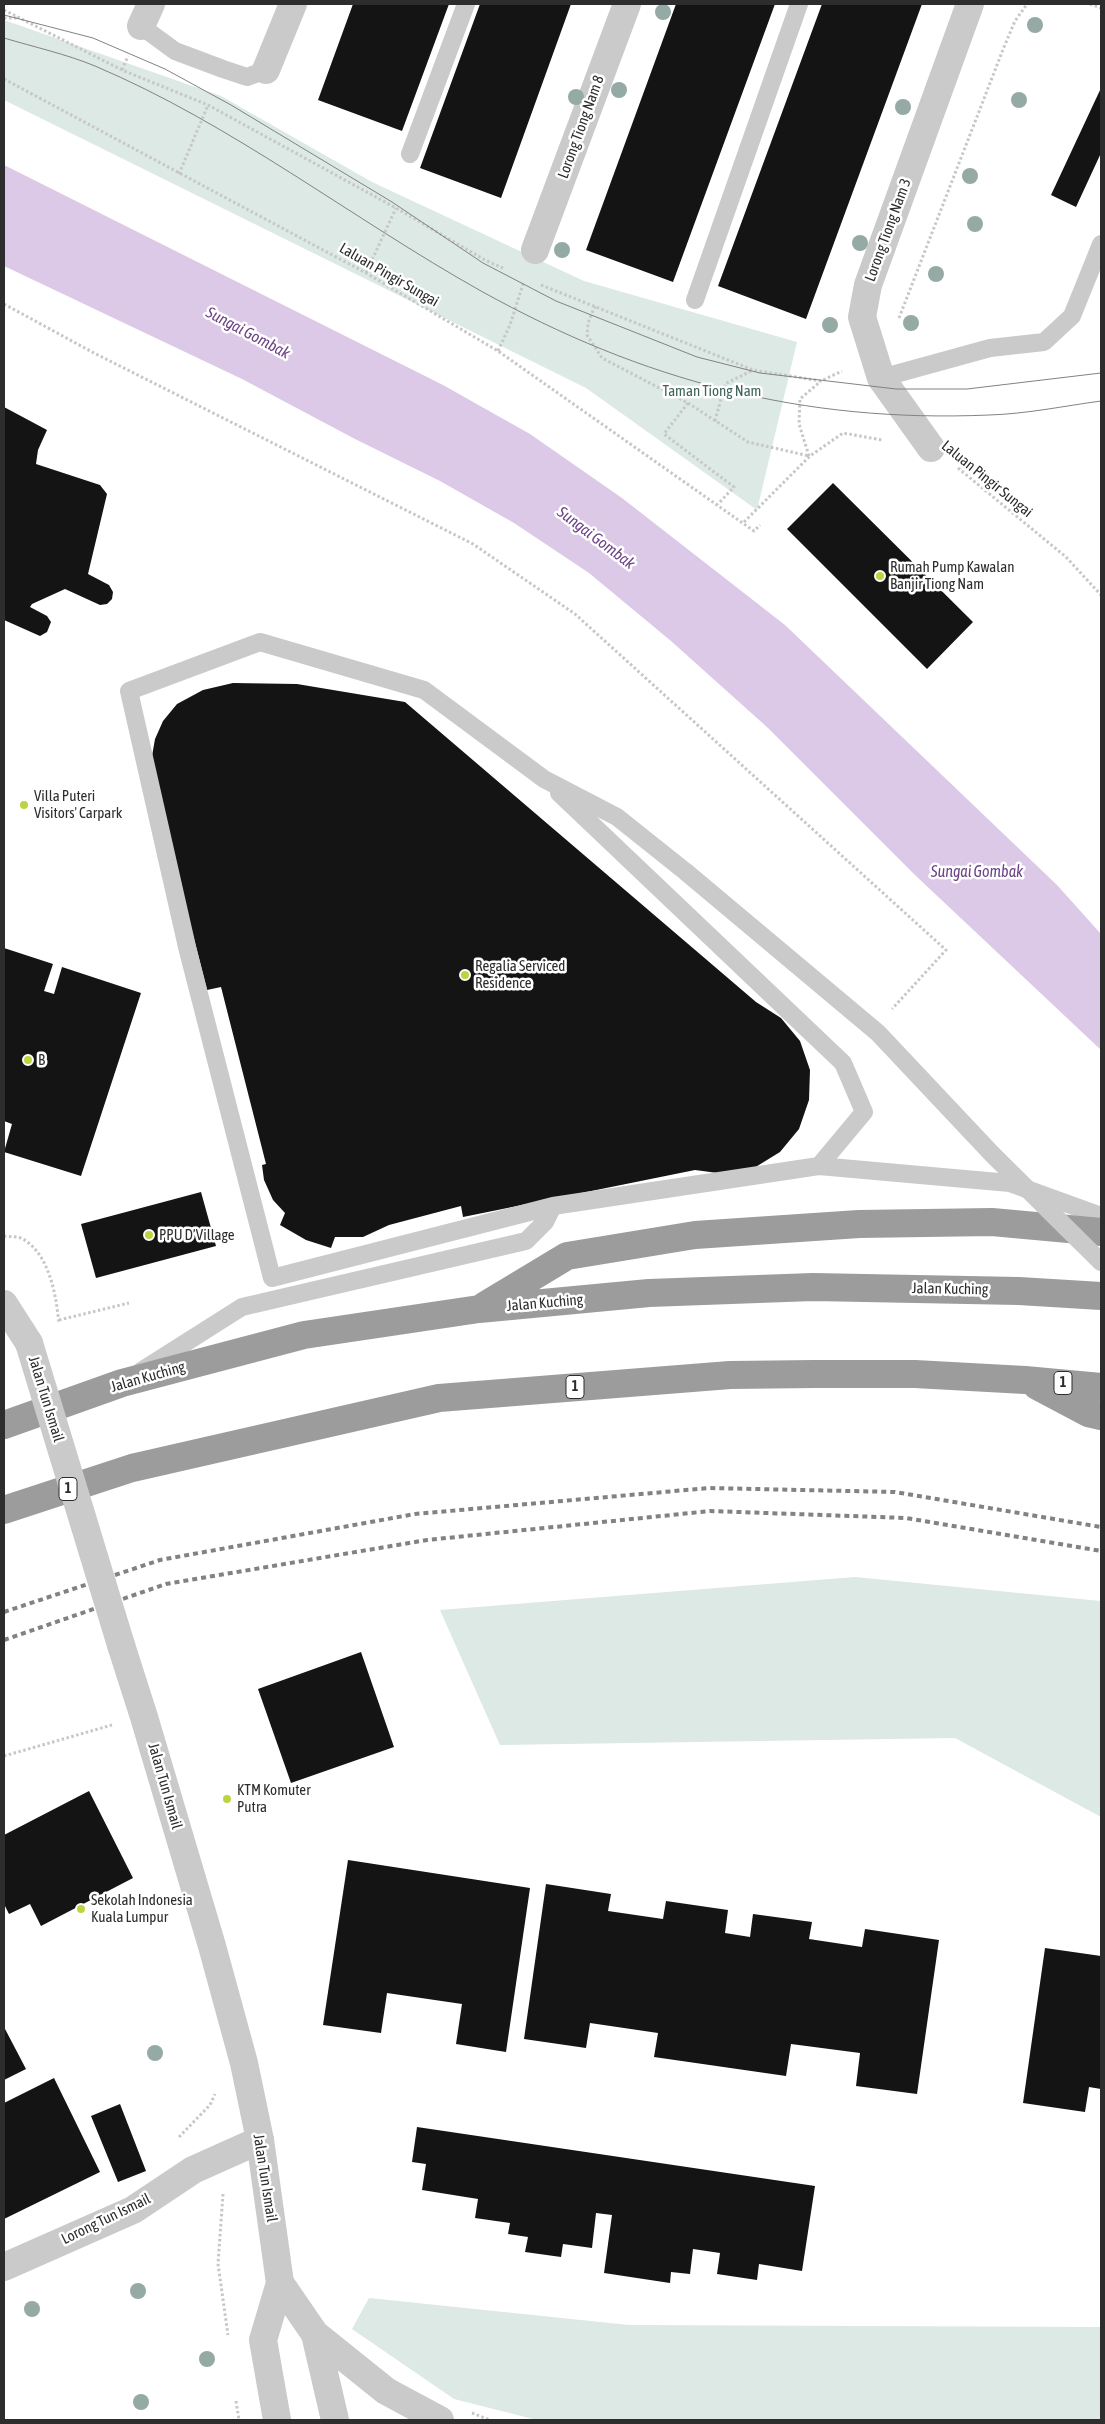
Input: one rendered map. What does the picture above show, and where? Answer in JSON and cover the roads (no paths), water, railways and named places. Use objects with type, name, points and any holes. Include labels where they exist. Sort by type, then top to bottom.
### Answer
[{"type":"highway","points":[[479,1310],[567,1256],[695,1235],[859,1224],[992,1222],[1101,1232]]},
{"type":"highway","name":"Jalan Kuching","points":[[4,1425],[122,1383],[304,1335],[479,1310],[649,1293],[813,1287],[1019,1291],[1101,1296]]},
{"type":"highway","name":"1","points":[[4,1510],[132,1468],[439,1398],[730,1375],[915,1374],[1025,1380],[1101,1387]]},
{"type":"highway","points":[[1025,1380],[1088,1413],[1101,1416]]},
{"type":"street","points":[[266,70],[293,4]]},
{"type":"street","name":"Lorong Tiong Nam 8","points":[[535,250],[627,4]]},
{"type":"street","name":"Lorong Tiong Nam 3","points":[[931,448],[881,378],[862,317],[868,285],[970,4]]},
{"type":"street","name":"Jalan Tun Ismail","points":[[4,1304],[29,1343],[144,1717],[244,2063],[260,2140],[280,2283],[263,2340],[277,2420]]},
{"type":"street","name":"Lorong Tun Ismail","points":[[4,2267],[132,2210],[193,2170],[260,2140]]},
{"type":"street","name":"Jalan Tun Ismail","points":[[280,2283],[315,2334],[335,2420]]},
{"type":"street","points":[[315,2334],[386,2391],[440,2420]]},
{"type":"lane","points":[[410,154],[466,4]]},
{"type":"lane","points":[[695,300],[798,4]]},
{"type":"lane","points":[[146,15],[175,51],[247,77],[266,70]]},
{"type":"lane","points":[[881,378],[990,348],[1044,342],[1072,316],[1096,270],[1101,244]]},
{"type":"lane","points":[[819,1166],[864,1112],[843,1063],[544,779],[424,690],[260,642],[129,691],[187,948],[272,1278],[553,1206],[819,1166],[1010,1183],[1101,1216]]},
{"type":"lane","points":[[544,779],[617,817],[686,872],[878,1033],[992,1154],[1101,1262]]},
{"type":"lane","points":[[122,1383],[242,1307],[526,1241],[545,1222],[553,1206]]},
{"type":"water","name":"Sungai Gombak","points":[[4,165],[443,385],[530,434],[622,498],[785,625],[1057,885],[1101,934],[1101,1050],[916,876],[768,728],[671,641],[589,573],[514,523],[440,481],[355,439],[242,379],[4,266]]},
{"type":"tram line","points":[[4,15],[93,38],[165,69],[231,105],[392,202],[483,263],[556,301],[697,357],[760,373],[896,389],[967,389],[1101,373]]},
{"type":"tram line","points":[[4,38],[84,62],[146,89],[243,143],[433,263],[481,291],[542,322],[603,349],[664,372],[726,390],[789,403],[854,412],[920,416],[989,415],[1101,401]]},
{"type":"railway","points":[[4,1612],[160,1560],[415,1514],[709,1488],[895,1492],[1101,1527]]},
{"type":"railway","points":[[4,1640],[166,1584],[427,1540],[710,1511],[906,1518],[1101,1551]]},
{"type":"place","name":"Rumah Pump Kawalan Banjir Tiong Nam","points":[[880,576]]},
{"type":"place","name":"Villa Puteri Visitors' Carpark","points":[[24,805]]},
{"type":"place","name":"Regalia Serviced Residence","points":[[465,975]]},
{"type":"place","name":"B","points":[[28,1060]]},
{"type":"place","name":"PPU D’Village","points":[[149,1235]]},
{"type":"place","name":"KTM Komuter Putra","points":[[227,1799]]},
{"type":"place","name":"Sekolah Indonesia Kuala Lumpur","points":[[81,1909]]},
{"type":"park label","name":"Taman Tiong Nam","points":[[712,391]]}]
